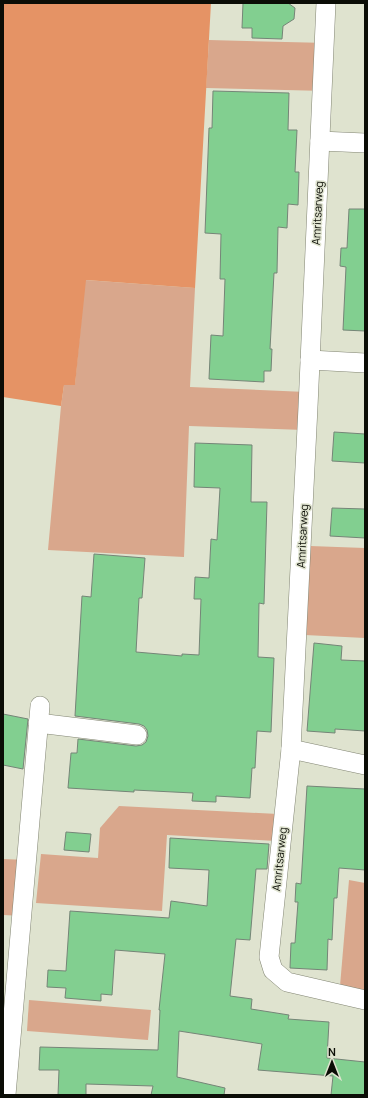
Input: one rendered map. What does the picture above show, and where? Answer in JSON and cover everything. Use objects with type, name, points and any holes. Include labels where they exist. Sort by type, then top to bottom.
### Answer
[{"type":"street","name":"Amritsarweg","points":[[326,3],[310,360],[290,749],[269,957],[273,970],[287,982],[365,1000]]},
{"type":"street","points":[[320,141],[365,143]]},
{"type":"street","points":[[310,360],[365,363]]},
{"type":"street","points":[[6,1095],[39,714],[137,735]]},
{"type":"street","points":[[290,749],[365,765]]},
{"type":"shaded area","points":[[3,3],[211,3],[195,288],[86,280],[75,385],[64,385],[61,406],[3,397]]},
{"type":"shaded area","points":[[209,40],[328,43],[326,91],[206,88]]},
{"type":"shaded area","points":[[85,280],[195,288],[190,387],[306,392],[304,430],[189,426],[184,557],[48,550],[61,406],[64,385],[75,384]]},
{"type":"shaded area","points":[[310,546],[365,548],[365,638],[305,635]]},
{"type":"shaded area","points":[[119,806],[278,814],[276,841],[167,835],[162,911],[36,903],[41,854],[98,858],[100,828]]},
{"type":"shaded area","points":[[3,859],[27,860],[24,916],[3,915]]},
{"type":"shaded area","points":[[349,880],[365,883],[365,992],[340,986]]},
{"type":"shaded area","points":[[29,1000],[151,1010],[148,1040],[27,1031]]},
{"type":"building","points":[[243,3],[288,3],[295,8],[294,19],[283,26],[282,39],[252,38],[252,28],[242,28]]},
{"type":"building","points":[[213,91],[289,93],[288,130],[297,130],[295,172],[299,172],[298,205],[288,204],[287,228],[278,227],[277,273],[274,273],[270,349],[272,349],[271,371],[264,371],[264,382],[209,379],[211,335],[223,336],[225,279],[220,279],[221,234],[205,233],[209,128],[212,128]]},
{"type":"building","points":[[349,209],[365,209],[365,331],[343,330],[346,267],[340,266],[341,248],[347,248]]},
{"type":"building","points":[[334,432],[365,434],[365,463],[332,461]]},
{"type":"building","points":[[195,443],[252,445],[251,502],[267,502],[264,604],[259,603],[258,657],[274,658],[271,732],[257,731],[255,768],[252,768],[250,798],[216,796],[216,802],[192,801],[193,793],[134,790],[134,792],[68,788],[71,753],[77,753],[78,739],[136,746],[142,745],[146,742],[148,736],[147,730],[144,726],[139,724],[75,716],[82,596],[91,597],[94,554],[145,558],[142,598],[139,598],[136,652],[182,656],[182,654],[199,655],[201,599],[194,599],[195,577],[209,578],[211,539],[217,540],[220,488],[194,487]]},
{"type":"building","points":[[332,508],[365,509],[365,538],[330,536]]},
{"type":"building","points":[[314,643],[342,646],[341,660],[365,661],[365,731],[335,729],[335,733],[307,731]]},
{"type":"building","points":[[3,714],[28,719],[23,769],[3,765]]},
{"type":"building","points":[[307,786],[365,789],[365,870],[339,868],[337,898],[334,898],[332,940],[328,939],[327,970],[290,968],[291,943],[295,943],[298,902],[295,902],[296,883],[301,884]]},
{"type":"building","points":[[66,832],[91,834],[89,852],[64,850]]},
{"type":"building","points":[[170,838],[269,844],[267,869],[256,869],[250,940],[236,939],[230,996],[252,999],[251,1009],[289,1015],[288,1019],[329,1022],[327,1058],[365,1062],[365,1095],[331,1095],[333,1076],[258,1070],[262,1044],[179,1031],[177,1077],[225,1088],[224,1095],[151,1095],[153,1086],[86,1084],[86,1095],[58,1095],[59,1070],[39,1070],[40,1047],[158,1050],[159,1010],[165,954],[115,950],[112,995],[101,994],[101,1001],[65,998],[66,988],[47,987],[48,970],[66,971],[70,911],[169,918],[171,901],[207,906],[209,870],[169,868]]}]
